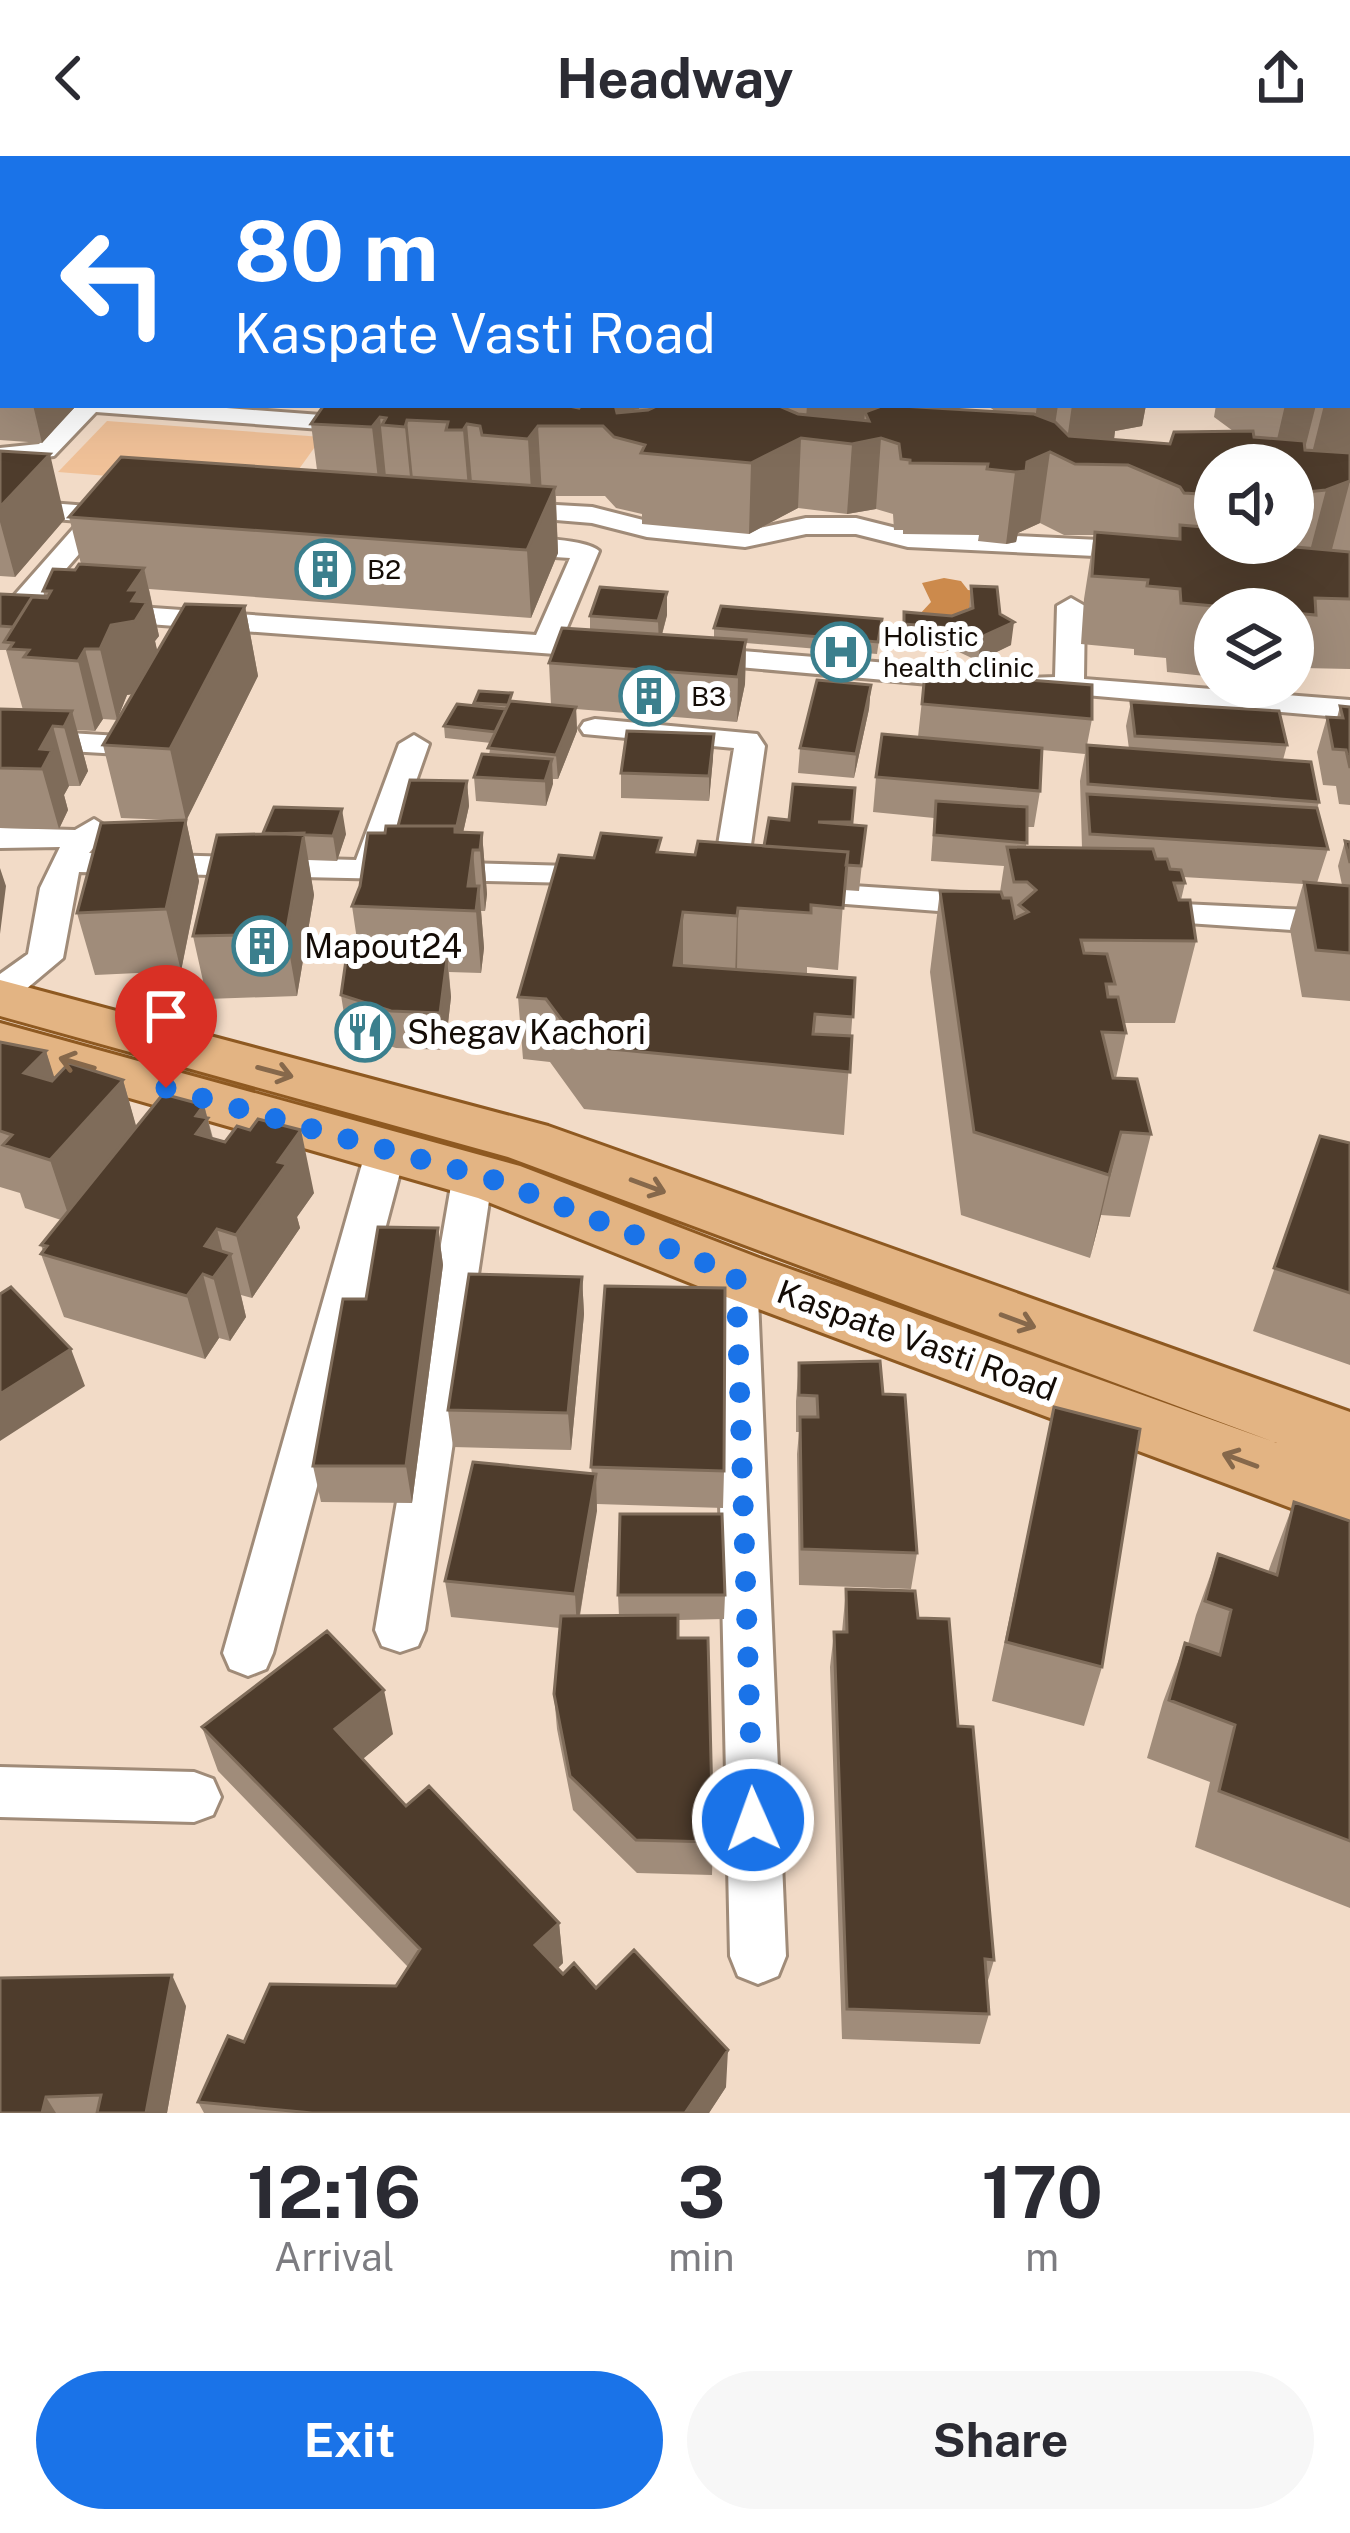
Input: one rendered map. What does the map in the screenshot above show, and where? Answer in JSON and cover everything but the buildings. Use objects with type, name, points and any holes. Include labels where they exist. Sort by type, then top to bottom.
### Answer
[{"type":"main road","name":"Kaspate Vasti Road","points":[[0,995],[527,1141],[1350,1441]]},
{"type":"main road","name":"Kaspate Vasti Road","points":[[0,1042],[473,1174],[1350,1500]]},
{"type":"street","points":[[0,455],[46,452],[89,408]]},
{"type":"street","points":[[132,408],[387,427]]},
{"type":"street","points":[[325,456],[345,424]]},
{"type":"street","points":[[0,507],[146,518]]},
{"type":"street","points":[[477,508],[592,515],[646,530],[745,539],[806,526],[856,526],[908,539],[1120,549],[1178,573]]},
{"type":"street","points":[[10,605],[99,515]]},
{"type":"street","points":[[470,543],[586,551],[546,644]]},
{"type":"street","points":[[10,605],[1350,709]]},
{"type":"street","points":[[1069,686],[1071,606]]},
{"type":"street","points":[[595,728],[746,740],[750,746],[729,880]]},
{"type":"street","points":[[0,738],[120,745]]},
{"type":"street","points":[[368,872],[414,744]]},
{"type":"street","points":[[0,838],[368,872],[639,878]]},
{"type":"street","points":[[0,995],[45,958],[54,884],[75,843]]},
{"type":"street","points":[[684,879],[729,880],[796,892],[1016,906]]},
{"type":"street","points":[[1105,910],[1350,923]]},
{"type":"street","points":[[248,1653],[386,1150]]},
{"type":"street","points":[[400,1630],[473,1174]]},
{"type":"street","points":[[736,1275],[758,1956]]},
{"type":"street","points":[[0,1792],[194,1797]]},
{"type":"shaded area","points":[[107,421],[322,437],[284,490],[58,472]]},
{"type":"shaded area","points":[[944,578],[961,581],[968,590],[985,592],[982,608],[968,608],[960,619],[918,616],[931,602],[922,583]]},
{"type":"place","name":"B2","points":[[325,569]]},
{"type":"place","name":"Holistic health clinic","points":[[841,652]]},
{"type":"place","name":"B3","points":[[649,696]]},
{"type":"place","name":"Mapout24","points":[[262,946]]},
{"type":"place","name":"Shegav Kachori","points":[[365,1032]]},
{"type":"route","points":[[166,1088],[498,1181],[736,1275],[753,1820]]}]
